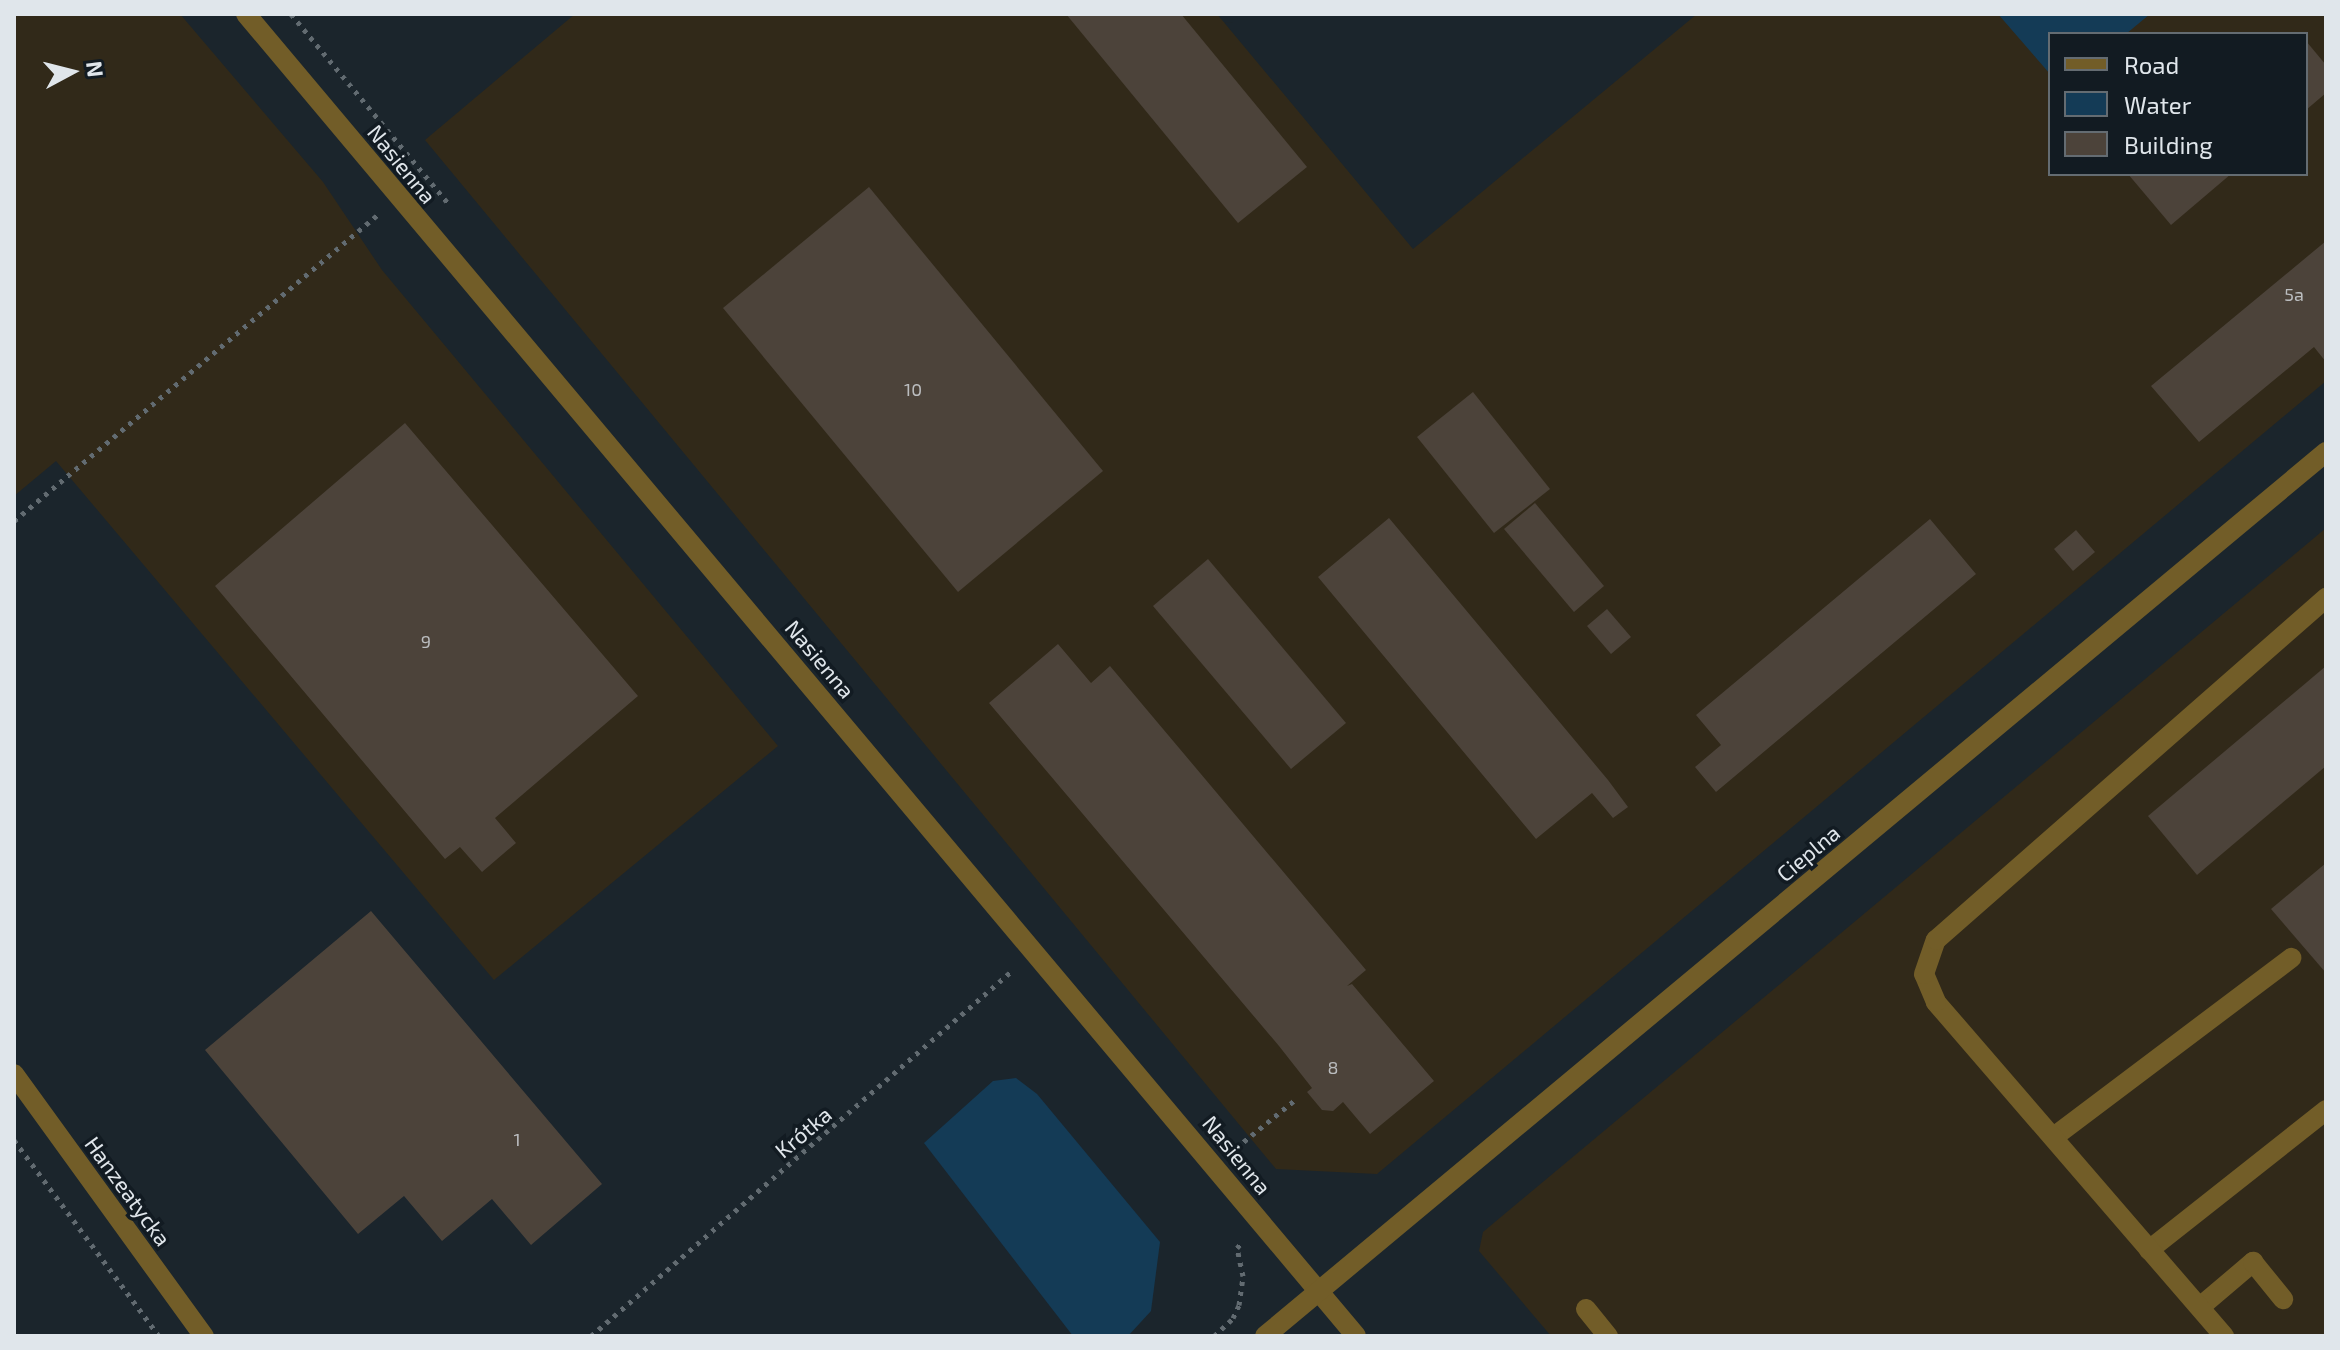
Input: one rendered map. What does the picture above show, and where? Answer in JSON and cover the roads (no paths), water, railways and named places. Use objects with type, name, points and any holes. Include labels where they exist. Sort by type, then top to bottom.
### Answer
[{"type":"street","name":"Nasienna","points":[[246,14],[1356,1336]]},
{"type":"street","name":"Cieplna","points":[[1265,1336],[2326,452]]},
{"type":"street","points":[[2224,1336],[2055,1136],[1936,1002],[1924,974],[1936,940],[2326,598]]},
{"type":"street","points":[[2055,1136],[2291,958]]},
{"type":"street","name":"Hanzeatycka","points":[[14,1074],[204,1336]]},
{"type":"street","points":[[2149,1250],[2326,1110]]},
{"type":"street","points":[[2200,1307],[2253,1262],[2283,1299]]},
{"type":"street","points":[[1586,1309],[1608,1336]]},
{"type":"water","points":[[1998,14],[2150,14],[2128,32],[2048,32],[2048,72]]},
{"type":"water","points":[[1016,1078],[1037,1094],[1160,1242],[1151,1311],[1128,1336],[1073,1336],[924,1143],[993,1081]]}]
